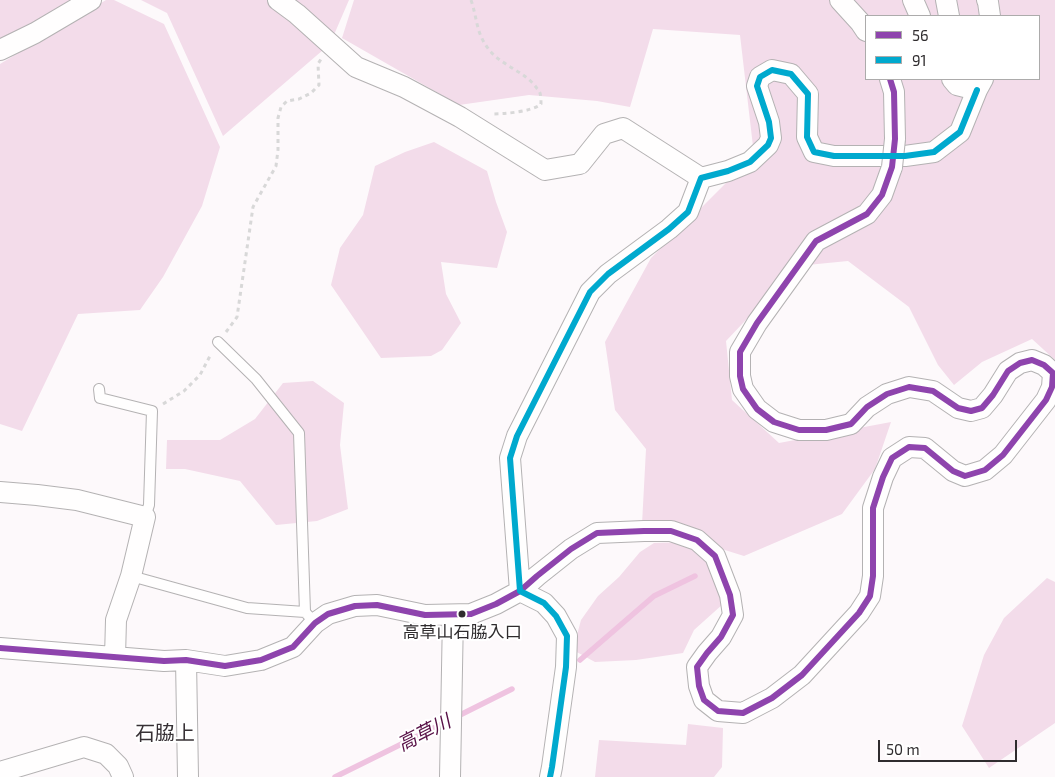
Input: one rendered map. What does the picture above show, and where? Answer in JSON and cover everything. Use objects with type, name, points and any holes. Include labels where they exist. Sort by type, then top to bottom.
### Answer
[{"type":"street","points":[[0,50],[36,33],[91,0]]},
{"type":"street","points":[[278,0],[297,14],[356,67],[404,87],[460,116],[545,170],[580,164],[604,134],[623,128],[701,178],[728,171],[750,162],[768,145],[771,138],[769,122],[757,86],[760,77],[772,70],[791,74],[808,94],[807,137],[814,152],[834,156],[904,156],[934,152],[960,132],[980,84],[956,85],[953,80]]},
{"type":"street","points":[[840,0],[865,30]]},
{"type":"street","points":[[914,0],[920,15]]},
{"type":"street","points":[[946,0],[949,15]]},
{"type":"street","points":[[987,0],[990,15]]},
{"type":"street","points":[[0,648],[164,661],[186,660],[225,666],[261,660],[293,647],[310,618],[355,606],[377,605],[425,615],[472,614],[520,591],[571,549],[597,533],[671,532],[697,540],[715,556],[730,594],[733,615],[721,637],[697,667],[699,686],[704,700],[718,710],[743,713],[772,698],[802,675],[859,613],[870,596],[874,576],[873,508],[883,477],[892,458],[909,447],[925,448],[953,471],[966,476],[986,470],[1003,455],[1046,400],[1052,387],[1053,373],[1044,365],[1032,360],[1020,363],[1008,371],[993,395],[982,408],[971,412],[958,408],[933,391],[909,387],[887,394],[866,407],[851,424],[826,430],[798,430],[774,422],[757,408],[743,388],[740,376],[740,352],[757,323],[816,241],[867,214],[882,195],[892,168],[895,139],[894,92],[890,80]]},
{"type":"street","points":[[520,591],[510,458],[517,436],[590,292],[608,274],[669,229],[688,212],[701,178]]},
{"type":"street","points":[[0,492],[76,500],[146,517],[116,620],[115,657]]},
{"type":"street","points":[[520,591],[544,604],[556,616],[567,636],[566,667],[550,777]]},
{"type":"street","points":[[450,777],[453,615]]},
{"type":"street","points":[[186,660],[188,777]]},
{"type":"street","points":[[0,772],[84,747],[106,754],[118,766],[123,777]]},
{"type":"lane","points":[[130,576],[247,608],[310,618],[299,433],[256,378],[218,342]]},
{"type":"lane","points":[[99,389],[100,398],[152,411],[149,505],[146,517]]},
{"type":"path","points":[[460,116],[506,113],[536,108],[541,104],[540,93],[534,84],[522,73],[502,61],[489,50],[480,36],[471,0]]},
{"type":"path","points":[[152,411],[184,390],[200,375],[218,342],[238,317],[253,207],[276,166],[278,118],[281,108],[287,101],[299,99],[312,93],[319,85],[318,64],[330,44]]},
{"type":"shaded area","points":[[0,0],[84,0],[0,54]]},
{"type":"shaded area","points":[[106,0],[114,0],[164,24],[220,147],[202,206],[163,277],[140,310],[78,314],[22,431],[0,424],[0,64]]},
{"type":"shaded area","points":[[141,0],[349,0],[330,44],[223,136],[167,13]]},
{"type":"shaded area","points":[[354,0],[1055,0],[1055,360],[1032,339],[982,362],[954,385],[938,365],[909,307],[848,261],[797,266],[726,341],[732,400],[779,443],[891,422],[875,469],[842,514],[744,556],[642,524],[646,449],[615,410],[605,342],[651,258],[754,155],[740,35],[653,29],[630,107],[597,101],[529,95],[459,105],[342,38]]},
{"type":"shaded area","points":[[434,142],[487,171],[507,232],[497,268],[441,262],[446,294],[461,323],[442,350],[431,356],[381,358],[331,285],[340,248],[363,215],[375,166],[405,152]]},
{"type":"shaded area","points":[[313,381],[344,403],[340,445],[348,509],[317,521],[276,525],[240,481],[185,469],[166,469],[167,440],[220,440],[255,419],[283,383]]},
{"type":"shaded area","points":[[688,542],[719,576],[723,604],[694,630],[683,653],[636,660],[595,662],[573,650],[581,620],[598,596],[619,577],[640,552],[654,543]]},
{"type":"shaded area","points":[[1047,578],[1055,582],[1055,723],[989,768],[962,726],[984,655],[1004,618]]},
{"type":"shaded area","points":[[688,724],[723,728],[722,767],[714,777],[595,777],[599,740],[686,745]]},
{"type":"waterway","name":"高草川","points":[[580,660],[654,596],[695,576]]},
{"type":"waterway","name":"高草川","points":[[456,717],[512,689]]},
{"type":"waterway","name":"高草川","points":[[335,777],[448,721]]},
{"type":"transit line","name":"91","points":[[550,777],[566,667],[567,636],[556,616],[544,603],[520,591],[510,458],[517,436],[590,292],[608,274],[669,229],[688,212],[701,178],[728,171],[750,162],[768,145],[771,138],[769,122],[757,86],[760,77],[772,70],[791,74],[808,94],[807,137],[814,152],[834,156],[905,156],[934,152],[960,132],[977,90]]},
{"type":"transit line","name":"56","points":[[0,648],[164,661],[186,660],[225,666],[261,660],[293,647],[315,623],[328,614],[355,606],[377,605],[425,615],[471,614],[496,604],[520,591],[571,549],[597,533],[671,531],[697,540],[715,556],[730,595],[733,615],[721,637],[697,667],[699,686],[704,700],[718,711],[743,713],[772,698],[802,675],[859,613],[870,596],[873,576],[873,508],[883,477],[892,458],[909,447],[925,448],[953,471],[965,476],[985,470],[1003,455],[1046,400],[1052,387],[1053,373],[1044,365],[1032,360],[1020,363],[1008,371],[993,395],[982,408],[971,411],[958,408],[933,391],[909,387],[887,394],[867,407],[851,424],[826,430],[799,430],[774,422],[757,409],[743,389],[740,376],[740,352],[757,323],[816,241],[867,214],[882,195],[892,167],[895,139],[894,92],[890,80]]},
{"type":"place","name":"高草山石脇入口","points":[[462,614]]},
{"type":"district","name":"石脇上","points":[[165,733]]}]
